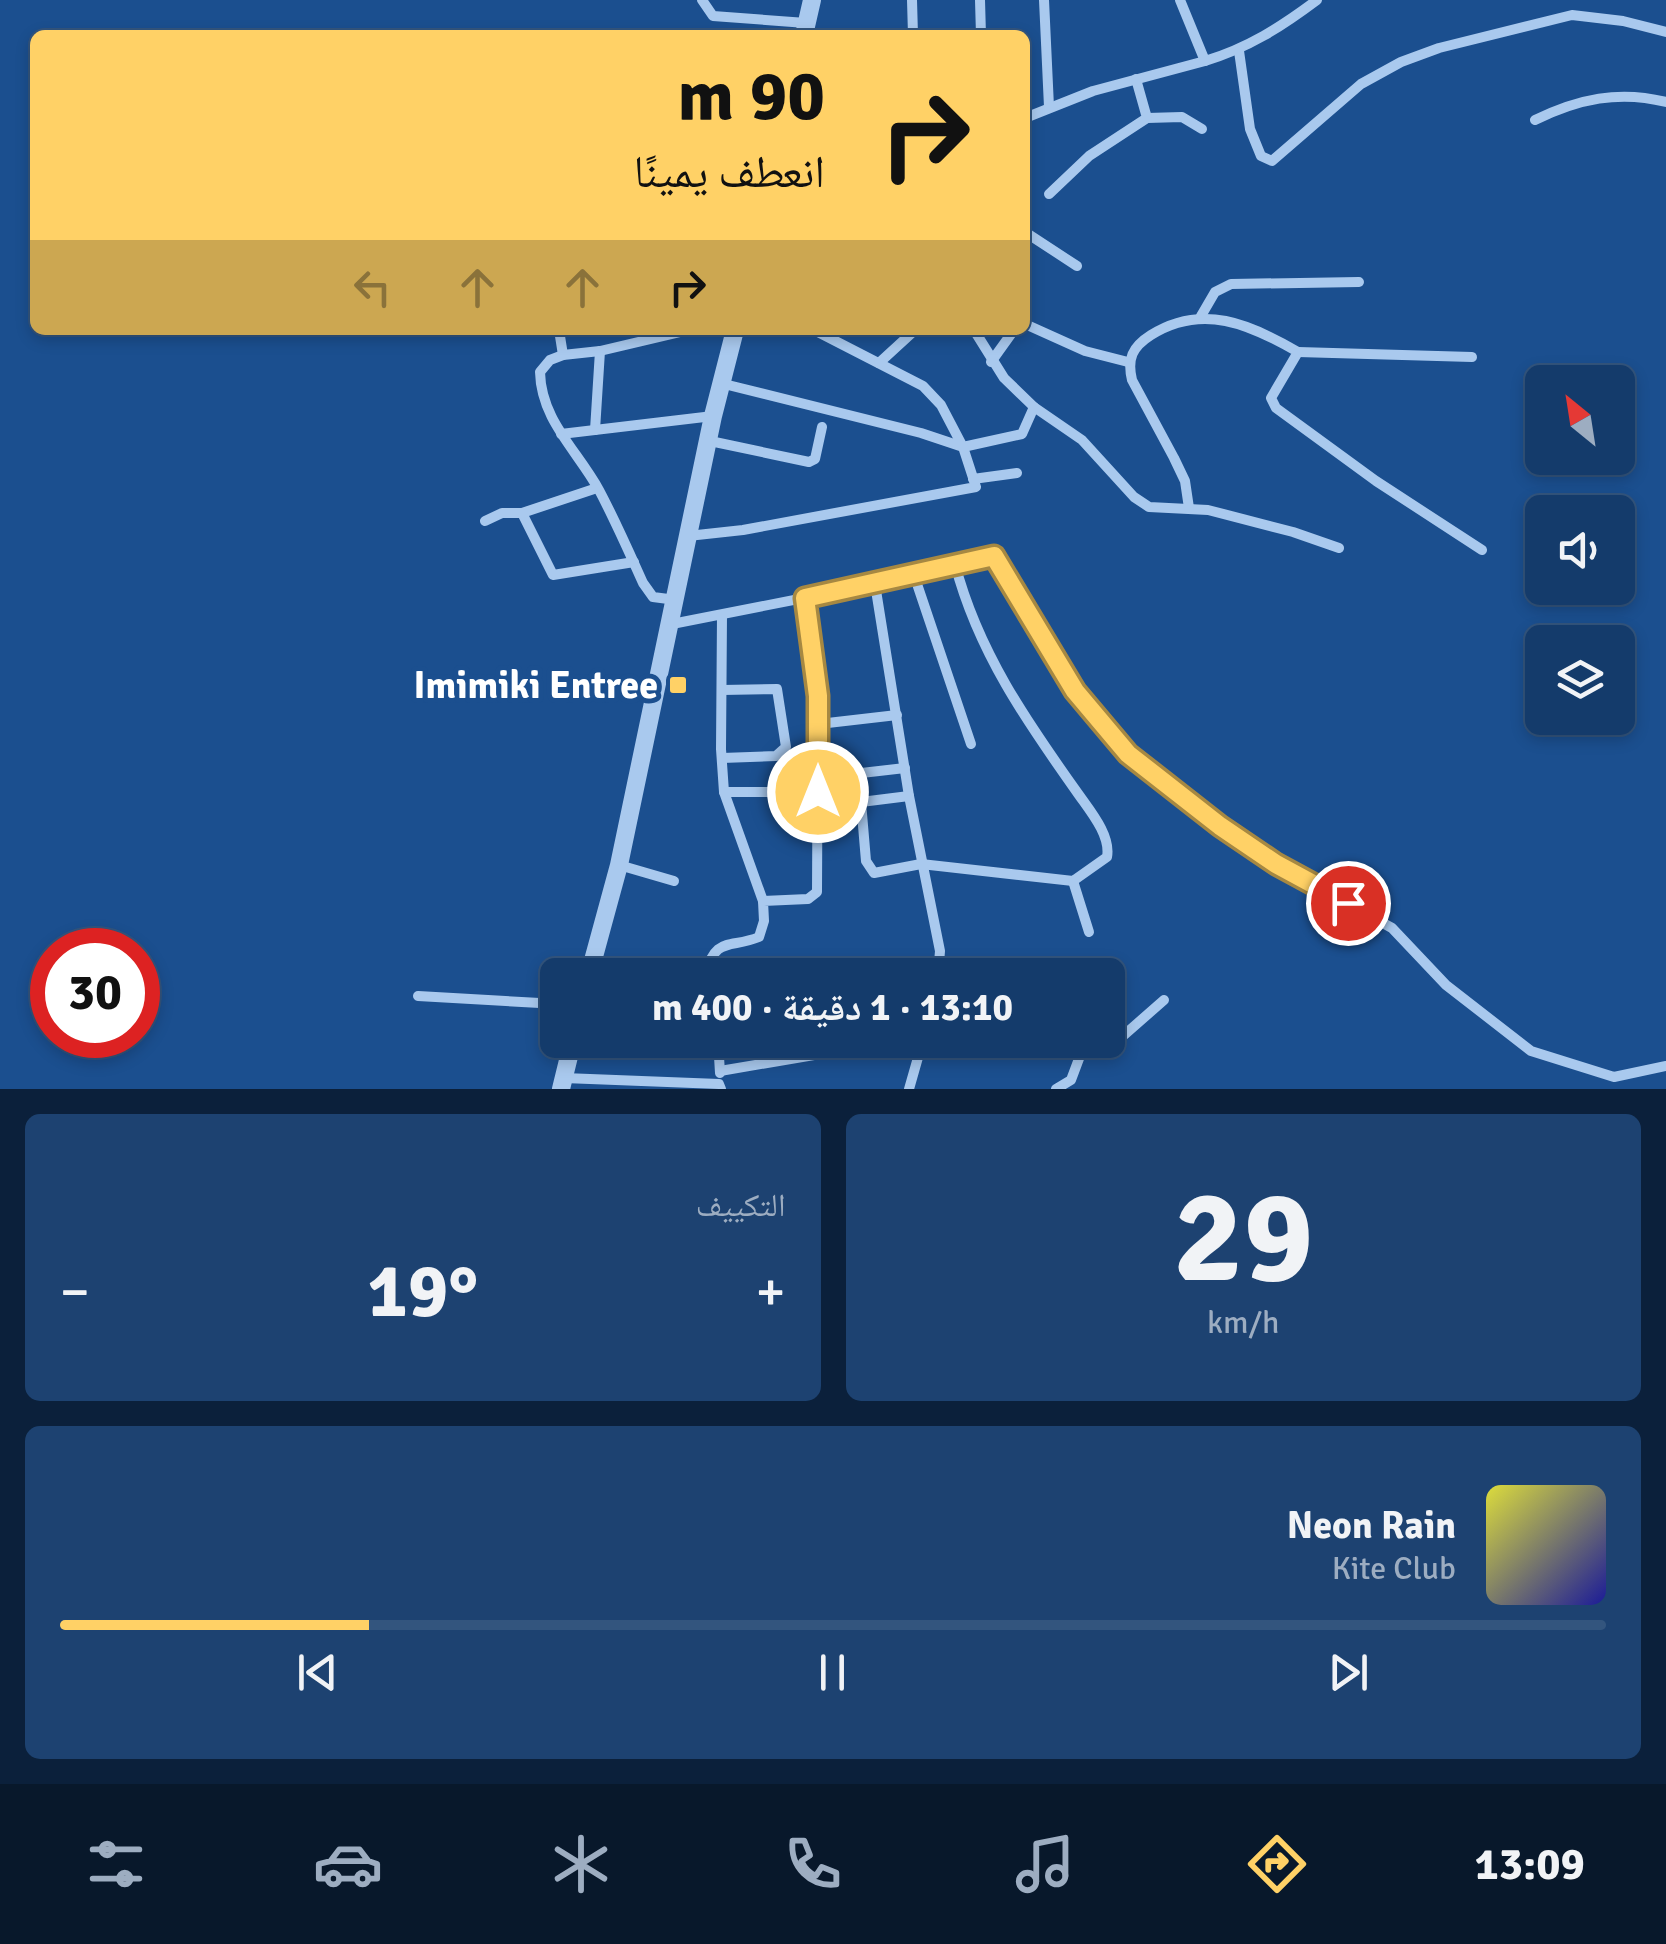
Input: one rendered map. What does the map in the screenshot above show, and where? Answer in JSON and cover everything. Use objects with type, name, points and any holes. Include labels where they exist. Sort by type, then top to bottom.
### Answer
[{"type":"street","points":[[702,0],[713,16],[805,29],[814,0]]},
{"type":"street","points":[[912,0],[913,30]]},
{"type":"street","points":[[980,0],[981,30]]},
{"type":"street","points":[[1044,0],[1049,107]]},
{"type":"street","points":[[1180,0],[1205,61]]},
{"type":"street","points":[[1030,116],[1136,78],[1238,51],[1276,31],[1317,0]]},
{"type":"street","points":[[1238,51],[1250,129],[1261,156],[1272,160],[1361,84],[1401,62],[1439,48],[1572,15],[1623,21],[1666,32]]},
{"type":"street","points":[[1136,78],[1146,118]]},
{"type":"street","points":[[1535,120],[1568,104],[1598,98],[1639,95],[1666,102]]},
{"type":"street","points":[[1048,194],[1098,149],[1146,118],[1182,117],[1202,129]]},
{"type":"street","points":[[1030,235],[1077,266]]},
{"type":"street","points":[[1200,316],[1215,292],[1231,284],[1358,282]]},
{"type":"street","points":[[1190,508],[1185,481],[1132,380],[1128,362],[1138,343],[1164,327],[1200,316],[1240,323],[1298,352],[1472,358]]},
{"type":"street","points":[[1030,326],[1086,352],[1128,362]]},
{"type":"street","points":[[560,335],[563,356]]},
{"type":"street","points":[[668,335],[550,360],[540,372],[540,392],[561,434],[598,488],[653,597],[676,600]]},
{"type":"street","points":[[593,958],[619,865],[713,416],[734,335]]},
{"type":"street","points":[[687,536],[946,495],[976,486],[941,404],[923,386],[824,335]]},
{"type":"street","points":[[879,363],[910,335]]},
{"type":"street","points":[[976,335],[990,362],[1034,408],[1082,440],[1134,497],[1149,507],[1190,508],[1294,532],[1339,548]]},
{"type":"street","points":[[990,362],[1010,335]]},
{"type":"street","points":[[595,430],[600,351]]},
{"type":"street","points":[[1298,352],[1271,398],[1276,408],[1376,481],[1482,550]]},
{"type":"street","points":[[724,384],[907,429],[962,448],[1022,434],[1034,408]]},
{"type":"street","points":[[561,434],[713,416]]},
{"type":"street","points":[[710,441],[809,462],[815,459],[822,427]]},
{"type":"street","points":[[973,479],[1017,473]]},
{"type":"street","points":[[484,521],[598,488]]},
{"type":"street","points":[[522,513],[553,575],[634,562]]},
{"type":"street","points":[[672,624],[875,584],[989,555],[998,560],[1075,691],[1111,738],[1176,796],[1276,864],[1392,928],[1446,986],[1531,1051],[1609,1076],[1666,1066]]},
{"type":"street","points":[[861,802],[866,861],[870,870],[877,873],[922,864],[1072,881],[1107,857],[1103,833],[986,653],[967,612],[954,564]]},
{"type":"street","points":[[914,574],[971,744]]},
{"type":"street","points":[[875,584],[939,958]]},
{"type":"street","points":[[762,901],[808,899],[817,892],[819,724],[805,598]]},
{"type":"street","points":[[712,958],[715,951],[730,941],[760,937],[764,922],[762,901],[724,792],[722,615]]},
{"type":"street","points":[[722,690],[777,689],[786,747],[776,756],[722,758]]},
{"type":"street","points":[[819,724],[897,715]]},
{"type":"street","points":[[818,778],[905,768]]},
{"type":"street","points":[[724,792],[818,792]]},
{"type":"street","points":[[819,806],[909,796]]},
{"type":"street","points":[[619,865],[674,882]]},
{"type":"street","points":[[1072,881],[1090,932]]},
{"type":"street","points":[[418,996],[540,1003]]},
{"type":"street","points":[[1056,1089],[1071,1080],[1080,1056],[1115,1043],[1164,1000]]},
{"type":"street","points":[[568,1058],[562,1084],[720,1086],[719,1058]]},
{"type":"street","points":[[720,1071],[797,1058]]},
{"type":"street","points":[[909,1089],[918,1058]]},
{"type":"street","points":[[1609,1076],[1616,1089]]},
{"type":"place","name":"Imimiki Entree","points":[[678,685]]},
{"type":"route","points":[[818,792],[818,696],[805,598],[994,556],[1075,691],[1111,738],[1192,808],[1276,864],[1348,903]]}]
